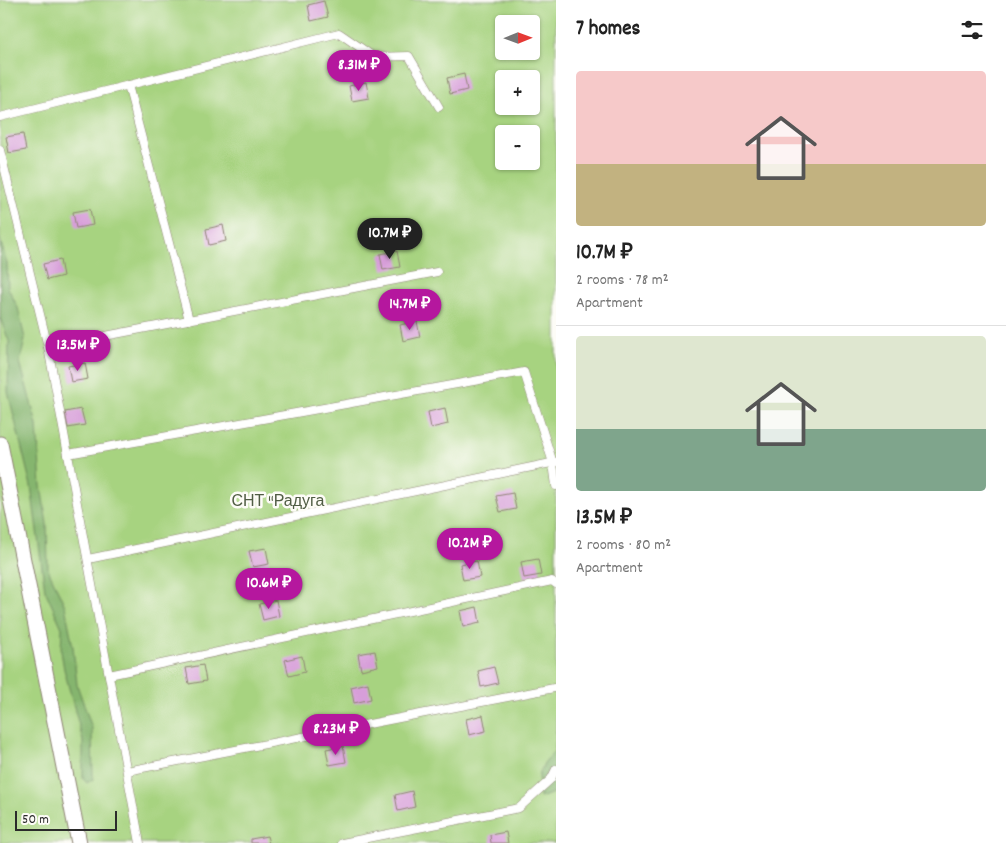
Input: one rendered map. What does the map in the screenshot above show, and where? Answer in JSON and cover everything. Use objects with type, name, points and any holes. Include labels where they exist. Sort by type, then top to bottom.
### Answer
[{"type":"street","points":[[0,444],[79,843]]},
{"type":"lane","points":[[0,117],[339,33],[374,57],[409,56],[439,107]]},
{"type":"lane","points":[[128,85],[189,320]]},
{"type":"lane","points":[[0,150],[48,347],[140,843]]},
{"type":"lane","points":[[48,347],[437,272]]},
{"type":"lane","points":[[68,454],[524,372],[554,463],[556,486]]},
{"type":"lane","points":[[88,559],[554,463]]},
{"type":"lane","points":[[109,675],[552,581],[556,584]]},
{"type":"lane","points":[[127,771],[554,688]]},
{"type":"lane","points":[[342,843],[519,808],[551,779],[556,770]]},
{"type":"green space","name":"СНТ \"Радуга","points":[[0,0],[556,0],[556,843],[0,843]]},
{"type":"green space","points":[[0,239],[7,264],[8,288],[18,308],[25,339],[20,362],[37,425],[41,486],[47,524],[48,569],[65,606],[73,647],[77,685],[92,728],[93,779],[87,783],[83,779],[83,741],[61,651],[62,628],[45,590],[31,486],[8,392],[9,341],[0,318]]},
{"type":"green space","points":[[556,731],[556,792],[540,798],[539,775],[544,763],[555,750]]},
{"type":"building","points":[[324,1],[328,17],[311,21],[308,5]]},
{"type":"building","points":[[464,74],[467,90],[450,94],[447,78]]},
{"type":"building","points":[[366,82],[369,98],[352,101],[349,86]]},
{"type":"building","points":[[23,134],[26,150],[9,153],[6,137]]},
{"type":"building","points":[[90,209],[93,225],[76,228],[73,212]]},
{"type":"building","points":[[223,225],[226,241],[209,245],[206,229]]},
{"type":"building","points":[[397,251],[400,267],[383,270],[380,254]]},
{"type":"building","points":[[60,260],[63,276],[47,280],[43,264]]},
{"type":"building","points":[[417,321],[420,337],[403,341],[400,325]]},
{"type":"building","points":[[85,363],[88,379],[71,382],[68,366]]},
{"type":"building","points":[[445,408],[448,424],[431,428],[428,412]]},
{"type":"building","points":[[81,409],[85,425],[68,428],[65,412]]},
{"type":"building","points":[[513,493],[516,509],[500,512],[496,496]]},
{"type":"building","points":[[266,548],[269,564],[253,567],[249,551]]},
{"type":"building","points":[[538,559],[541,575],[524,578],[521,562]]},
{"type":"building","points":[[477,561],[480,577],[463,580],[460,564]]},
{"type":"building","points":[[276,600],[279,616],[263,620],[259,604]]},
{"type":"building","points":[[477,607],[480,623],[463,627],[460,611]]},
{"type":"building","points":[[375,651],[378,666],[361,670],[358,654]]},
{"type":"building","points":[[302,656],[305,672],[289,676],[285,660]]},
{"type":"building","points":[[203,665],[206,681],[189,684],[186,668]]},
{"type":"building","points":[[494,667],[498,683],[481,687],[478,671]]},
{"type":"building","points":[[368,683],[371,699],[354,703],[351,687]]},
{"type":"building","points":[[483,715],[486,731],[469,735],[466,719]]},
{"type":"building","points":[[343,746],[346,762],[329,765],[326,749]]},
{"type":"building","points":[[412,791],[415,807],[398,811],[395,795]]},
{"type":"building","points":[[506,832],[508,843],[491,843],[490,835]]},
{"type":"building","points":[[267,836],[269,843],[251,843],[251,839]]}]
